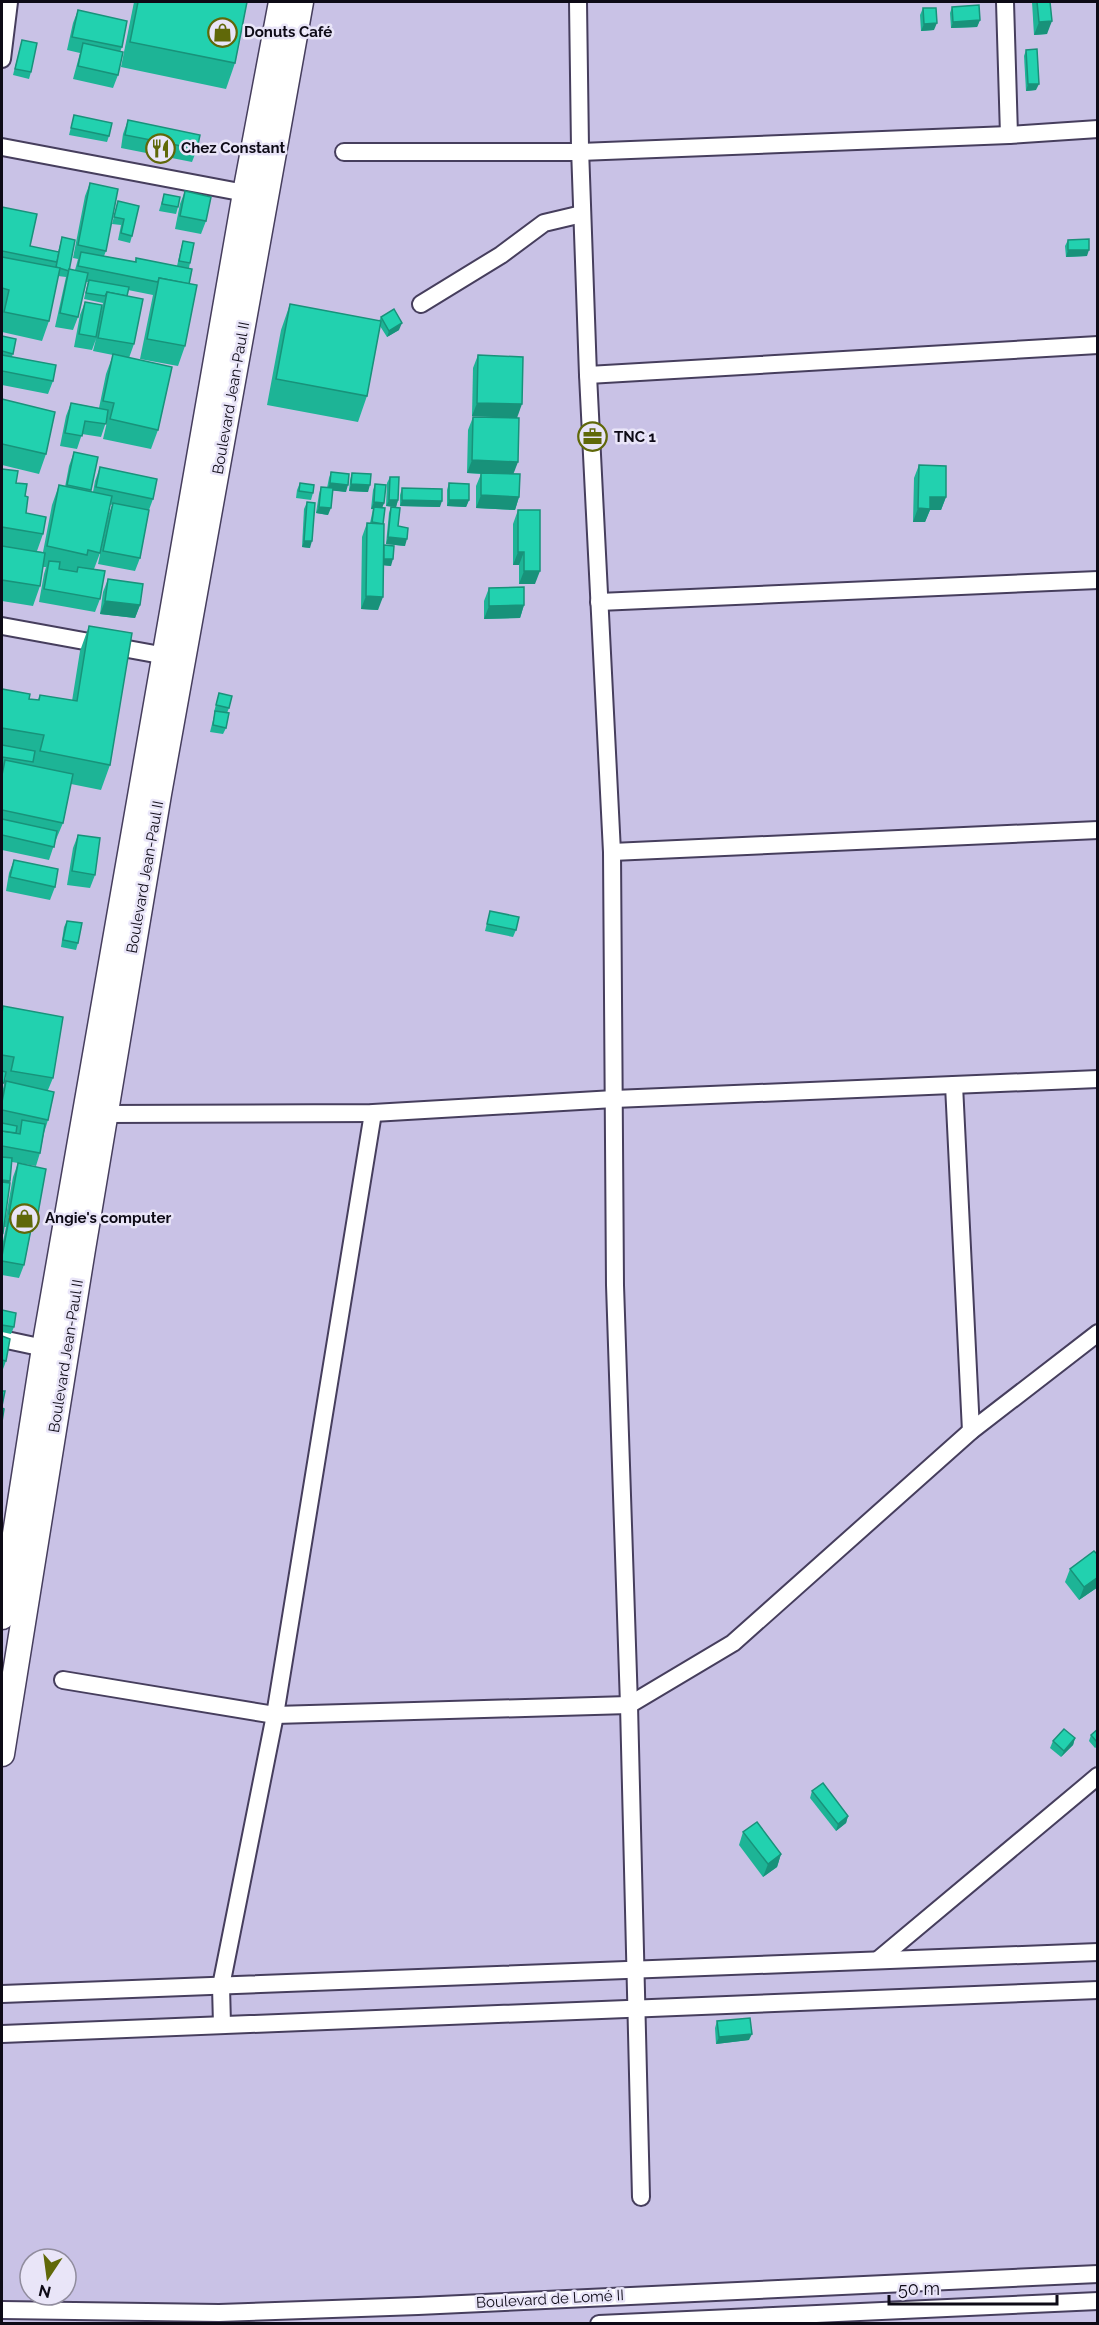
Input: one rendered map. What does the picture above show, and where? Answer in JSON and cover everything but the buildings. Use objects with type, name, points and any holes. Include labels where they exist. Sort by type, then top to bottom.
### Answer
[{"type":"main road","name":"Boulevard Jean-Paul II","points":[[2,1617],[44,1348],[245,193],[281,2]]},
{"type":"main road","name":"Boulevard Jean-Paul II","points":[[2,1754],[105,1114],[163,772],[302,2]]},
{"type":"street","points":[[2,59],[9,2]]},
{"type":"street","points":[[578,2],[580,152],[588,375],[612,852],[615,1285],[629,1705],[641,2197]]},
{"type":"street","points":[[1005,2],[1009,135]]},
{"type":"street","points":[[344,152],[580,152],[1009,135],[1098,129]]},
{"type":"street","points":[[2,147],[245,193]]},
{"type":"street","points":[[421,304],[501,255],[544,223],[582,214]]},
{"type":"street","points":[[588,375],[1098,345]]},
{"type":"street","points":[[599,602],[1098,580]]},
{"type":"street","points":[[2,626],[166,656]]},
{"type":"street","points":[[612,852],[1098,830]]},
{"type":"street","points":[[105,1114],[373,1113],[1098,1079]]},
{"type":"street","points":[[954,1085],[971,1431]]},
{"type":"street","points":[[222,2025],[221,1986],[275,1715],[373,1113]]},
{"type":"street","points":[[63,1680],[275,1715],[629,1705],[733,1643],[971,1431],[1098,1333]]},
{"type":"street","points":[[2,1339],[44,1348]]},
{"type":"street","points":[[878,1960],[1098,1776]]},
{"type":"street","points":[[2,1994],[1098,1952]]},
{"type":"street","points":[[2,2034],[1098,1990]]},
{"type":"street","name":"Boulevard de Lomé II","points":[[2,2310],[231,2313],[1098,2274]]},
{"type":"street","name":"Boulevard de Lomé II","points":[[599,2324],[1098,2301]]},
{"type":"place","name":"Donuts Café","points":[[223,32]]},
{"type":"place","name":"Chez Constant","points":[[160,148]]},
{"type":"place","name":"TNC 1","points":[[593,437]]},
{"type":"place","name":"Angie's computer","points":[[24,1218]]}]
